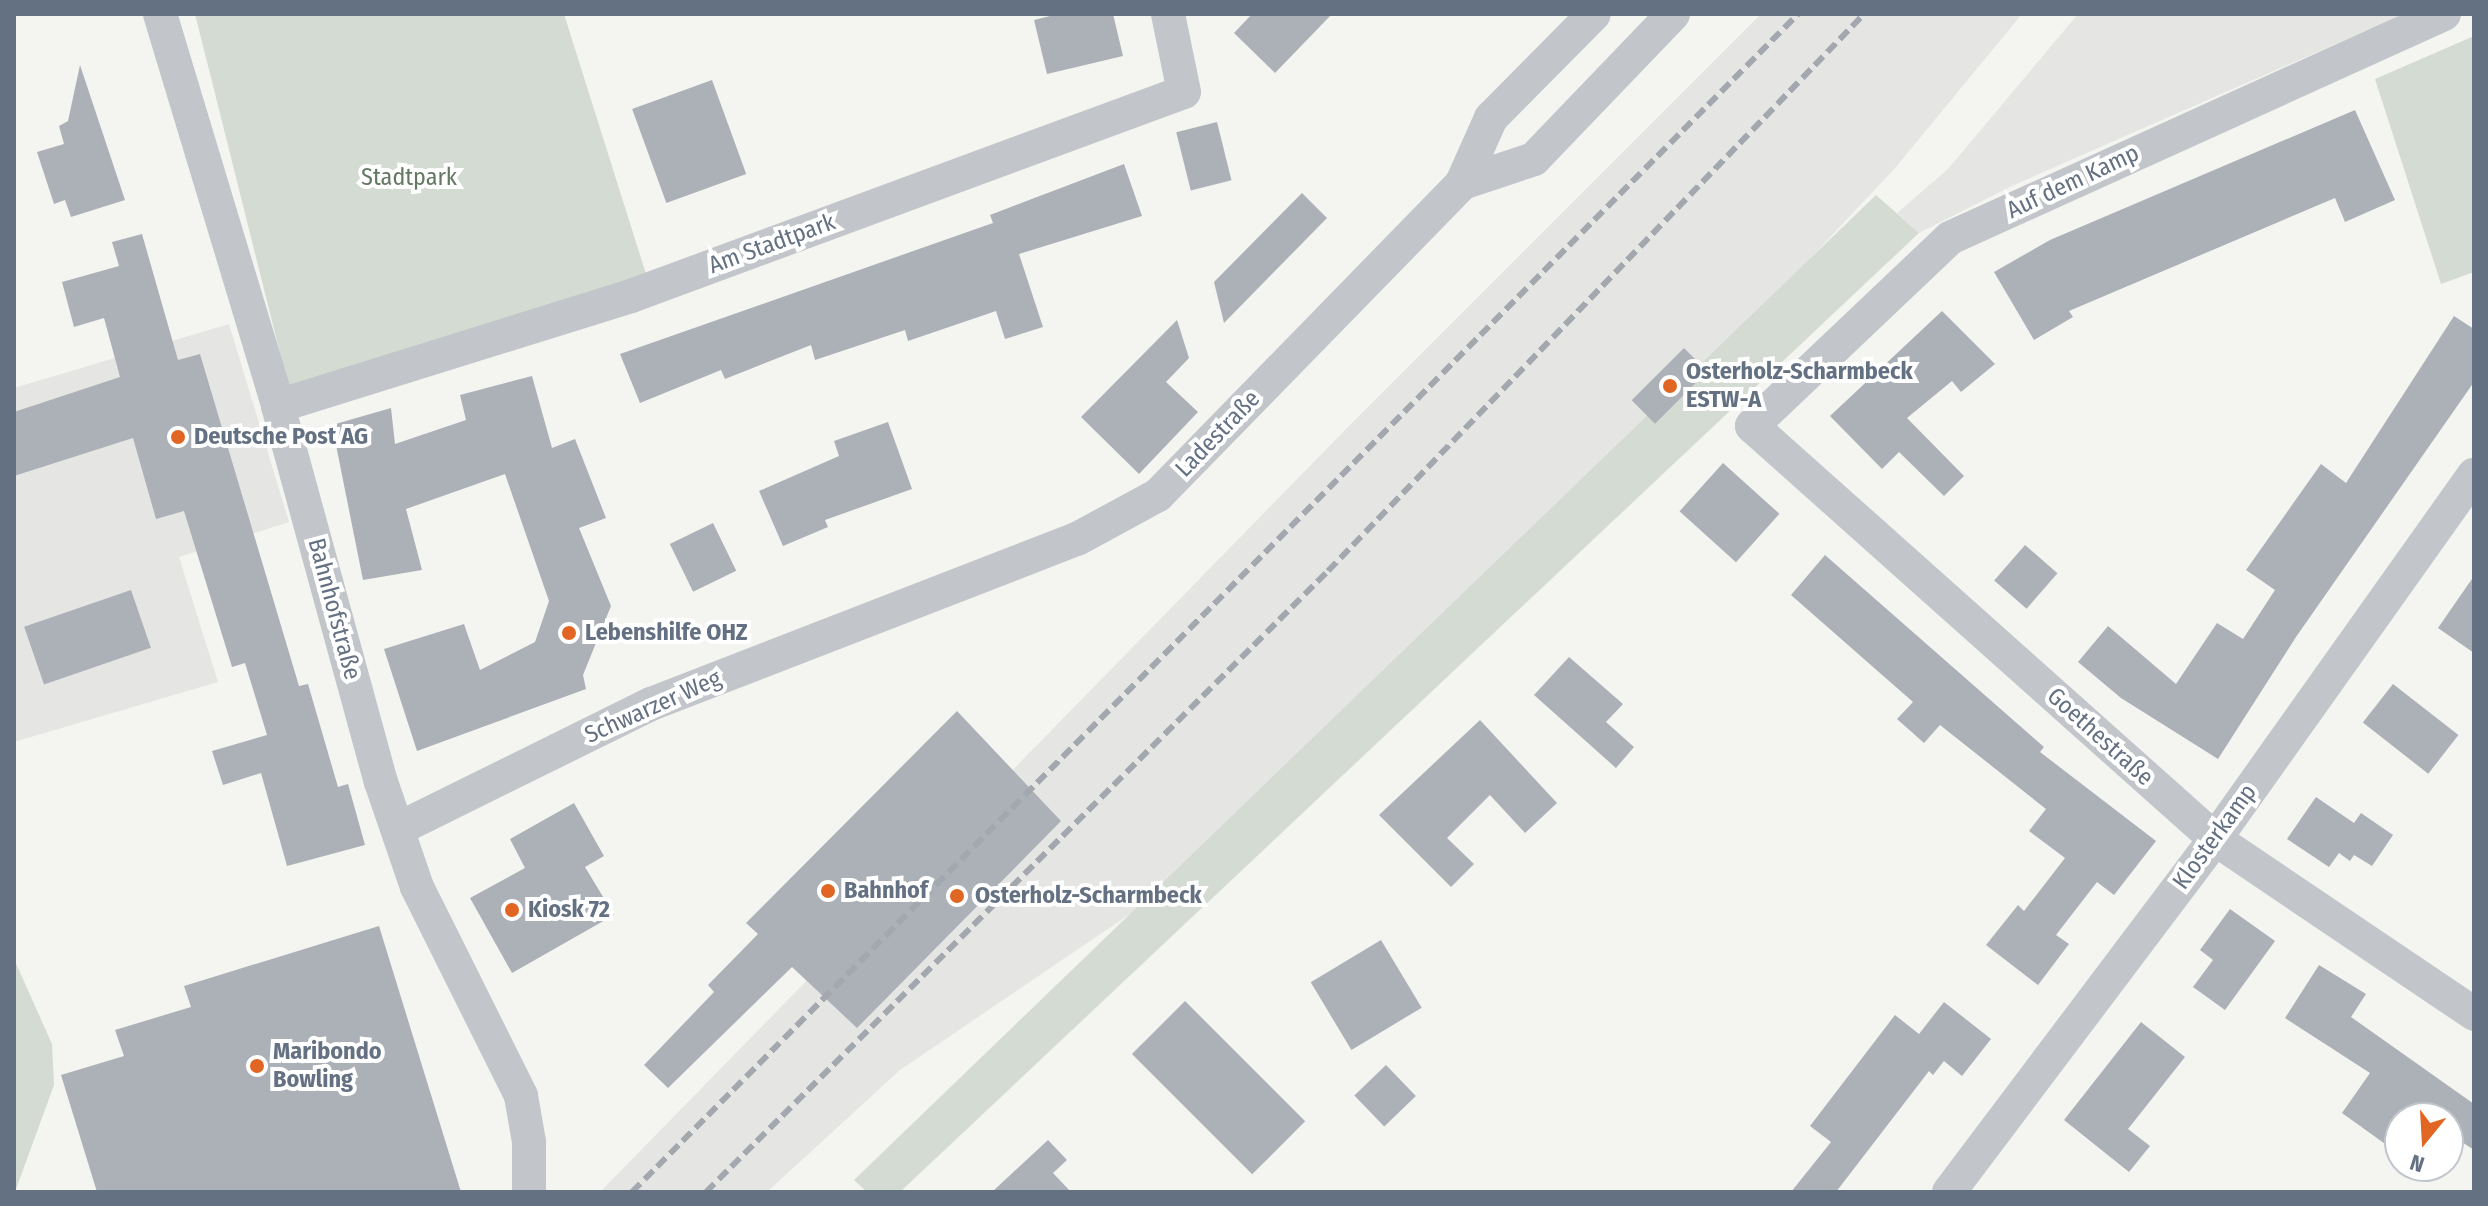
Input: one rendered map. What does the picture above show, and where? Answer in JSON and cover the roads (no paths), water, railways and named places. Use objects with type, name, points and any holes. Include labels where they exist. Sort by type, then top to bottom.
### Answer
[{"type":"street","name":"Bahnhofstraße","points":[[160,14],[278,406],[417,887],[521,1096],[529,1142],[529,1192]]},
{"type":"street","name":"Am Stadtpark","points":[[278,406],[631,296],[1184,92],[1168,14]]},
{"type":"street","name":"Ladestraße","points":[[914,599],[1077,539],[1158,495],[1462,183],[1491,118],[1594,14]]},
{"type":"street","name":"Ladestraße","points":[[1462,183],[1534,159],[1673,14]]},
{"type":"street","name":"Auf dem Kamp","points":[[1752,426],[1950,238],[2444,14]]},
{"type":"street","name":"Goethestraße","points":[[1752,426],[2215,839],[2474,1014]]},
{"type":"street","name":"Klosterkamp","points":[[1949,1192],[2215,839],[2474,475]]},
{"type":"street","name":"Schwarzer Weg","points":[[398,829],[651,704],[914,599]]},
{"type":"railway","points":[[632,1192],[1798,14]]},
{"type":"railway","points":[[706,1192],[1328,571],[1864,14]]},
{"type":"place","name":"Osterholz-Scharmbeck ESTW-A","points":[[1670,386]]},
{"type":"place","name":"Deutsche Post AG","points":[[178,437]]},
{"type":"place","name":"Lebenshilfe OHZ","points":[[569,633]]},
{"type":"place","name":"Bahnhof","points":[[828,891]]},
{"type":"place","name":"Osterholz-Scharmbeck","points":[[957,896]]},
{"type":"place","name":"Kiosk 72","points":[[512,910]]},
{"type":"place","name":"Maribondo Bowling","points":[[257,1066]]},
{"type":"park label","name":"Stadtpark","points":[[409,178]]}]
